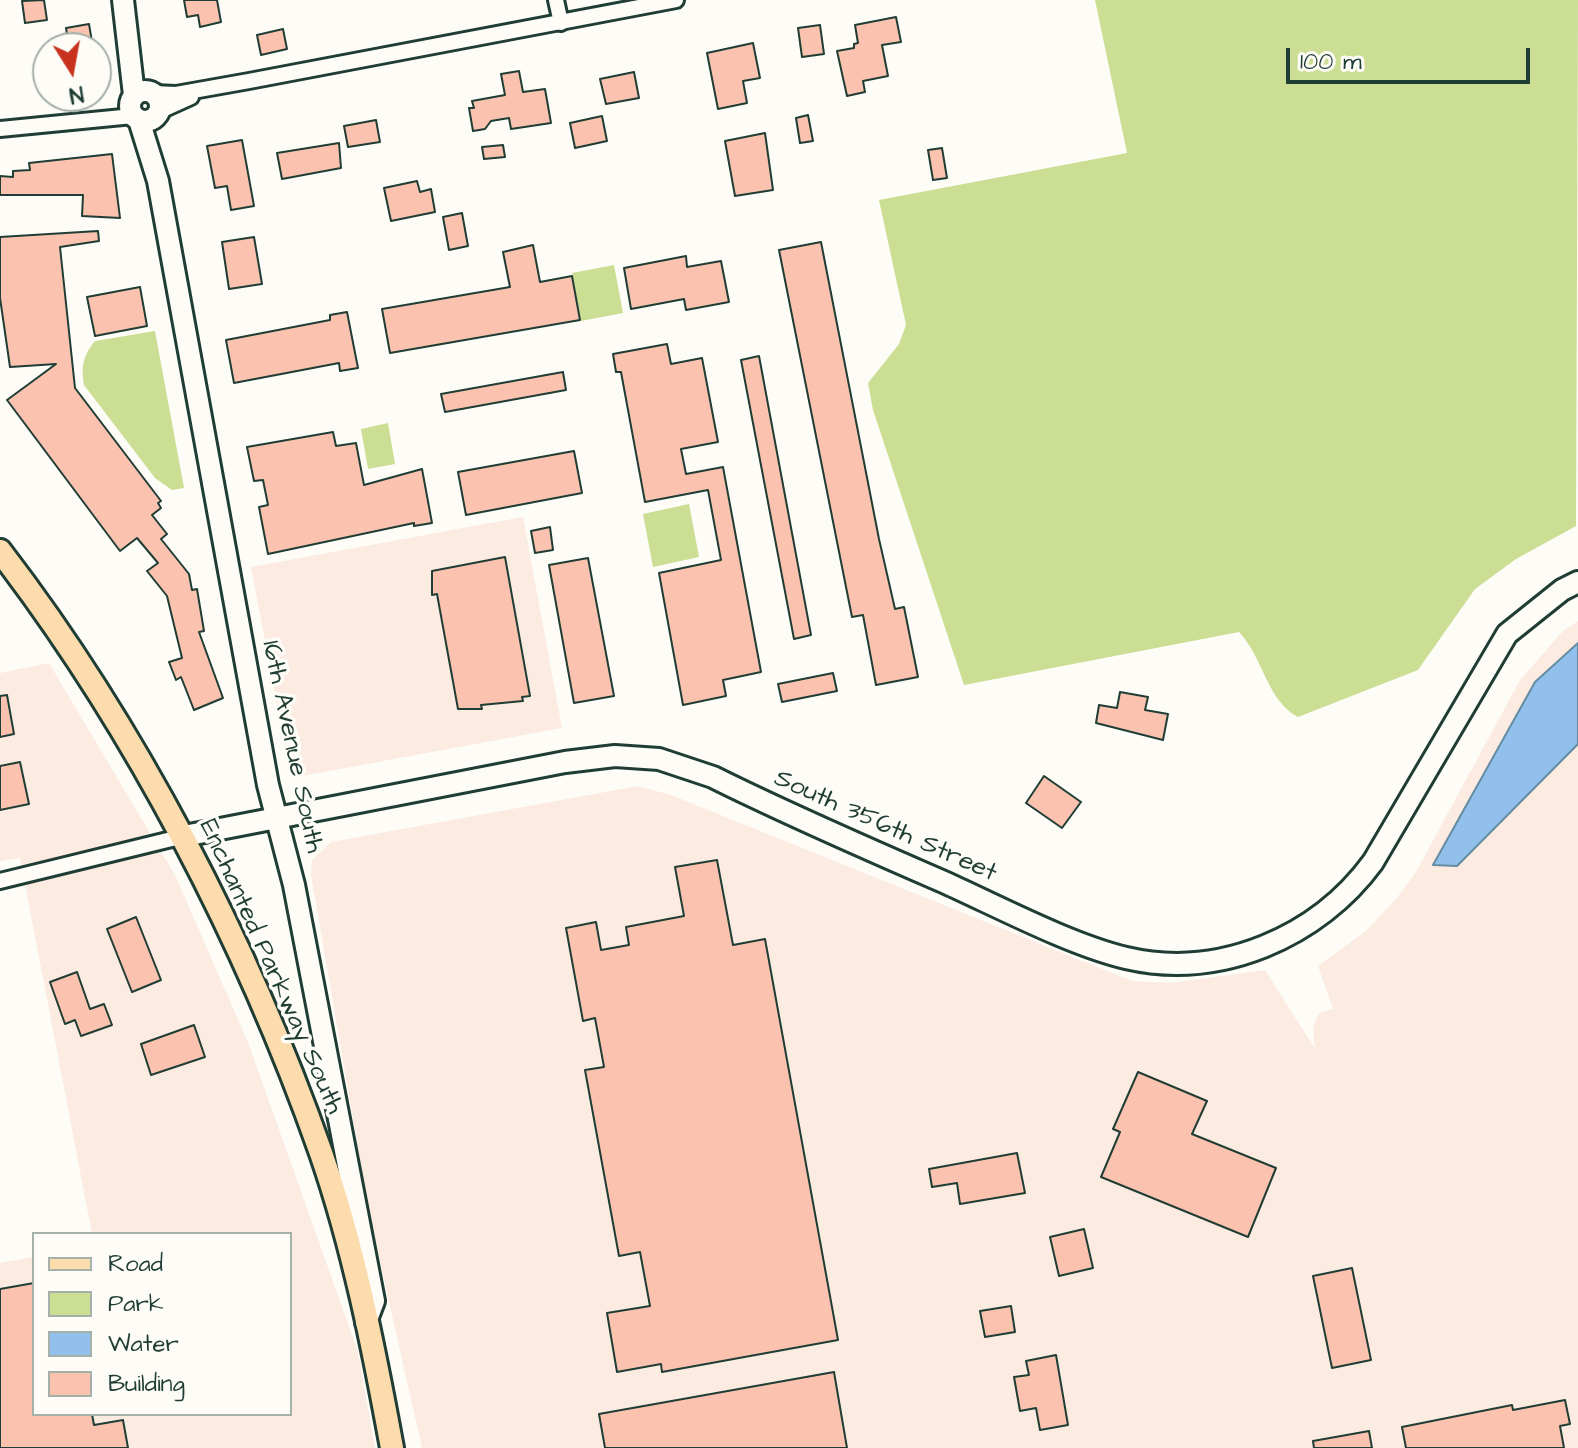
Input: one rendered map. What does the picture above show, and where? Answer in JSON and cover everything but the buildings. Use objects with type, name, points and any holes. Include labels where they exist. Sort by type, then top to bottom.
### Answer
[{"type":"main road","name":"16th Avenue South","points":[[123,0],[268,785],[294,885],[374,1301],[366,1322]]},
{"type":"main road","name":"Enchanted Parkway South","points":[[0,551],[102,701],[184,836],[294,1082],[322,1156],[366,1322],[392,1448]]},
{"type":"main road","name":"South 356th Street","points":[[184,836],[565,762],[615,756],[659,759],[713,777],[1022,917],[1126,958],[1178,962],[1222,958],[1269,946],[1301,930],[1352,891],[1373,862],[1507,634],[1562,590],[1578,582]]},
{"type":"street","points":[[556,0],[561,23]]},
{"type":"street","points":[[0,129],[72,122],[187,98],[249,81],[676,0]]},
{"type":"street","name":"South 356th Street","points":[[0,881],[184,836]]},
{"type":"shaded area","points":[[523,517],[562,728],[302,776],[289,768],[251,567]]},
{"type":"shaded area","points":[[1578,621],[1578,1448],[422,1448],[370,1217],[311,875],[312,860],[331,842],[638,786],[671,795],[1132,981],[1171,983],[1265,970],[1315,1049],[1313,1027],[1319,1013],[1333,1009],[1318,966],[1366,931],[1396,899],[1416,872],[1520,680],[1563,631]]},
{"type":"shaded area","points":[[49,663],[176,877],[249,1045],[358,1352],[375,1448],[0,1448],[0,1263],[32,1257],[32,1416],[292,1416],[292,1232],[92,1232],[20,858],[0,861],[0,673]]},
{"type":"green space","points":[[1095,0],[1578,0],[1576,526],[1516,559],[1475,589],[1418,670],[1298,717],[1272,690],[1239,632],[964,685],[873,410],[868,383],[899,344],[906,325],[879,200],[1127,153]]},
{"type":"green space","points":[[614,265],[623,313],[581,321],[572,273]]},
{"type":"green space","points":[[155,331],[184,488],[172,490],[155,478],[84,385],[83,378],[85,357],[95,341]]},
{"type":"green space","points":[[388,423],[395,464],[368,469],[361,429]]},
{"type":"green space","points":[[689,504],[699,557],[653,567],[643,514]]},
{"type":"water","points":[[1578,643],[1578,744],[1457,866],[1433,865],[1535,682]]}]
